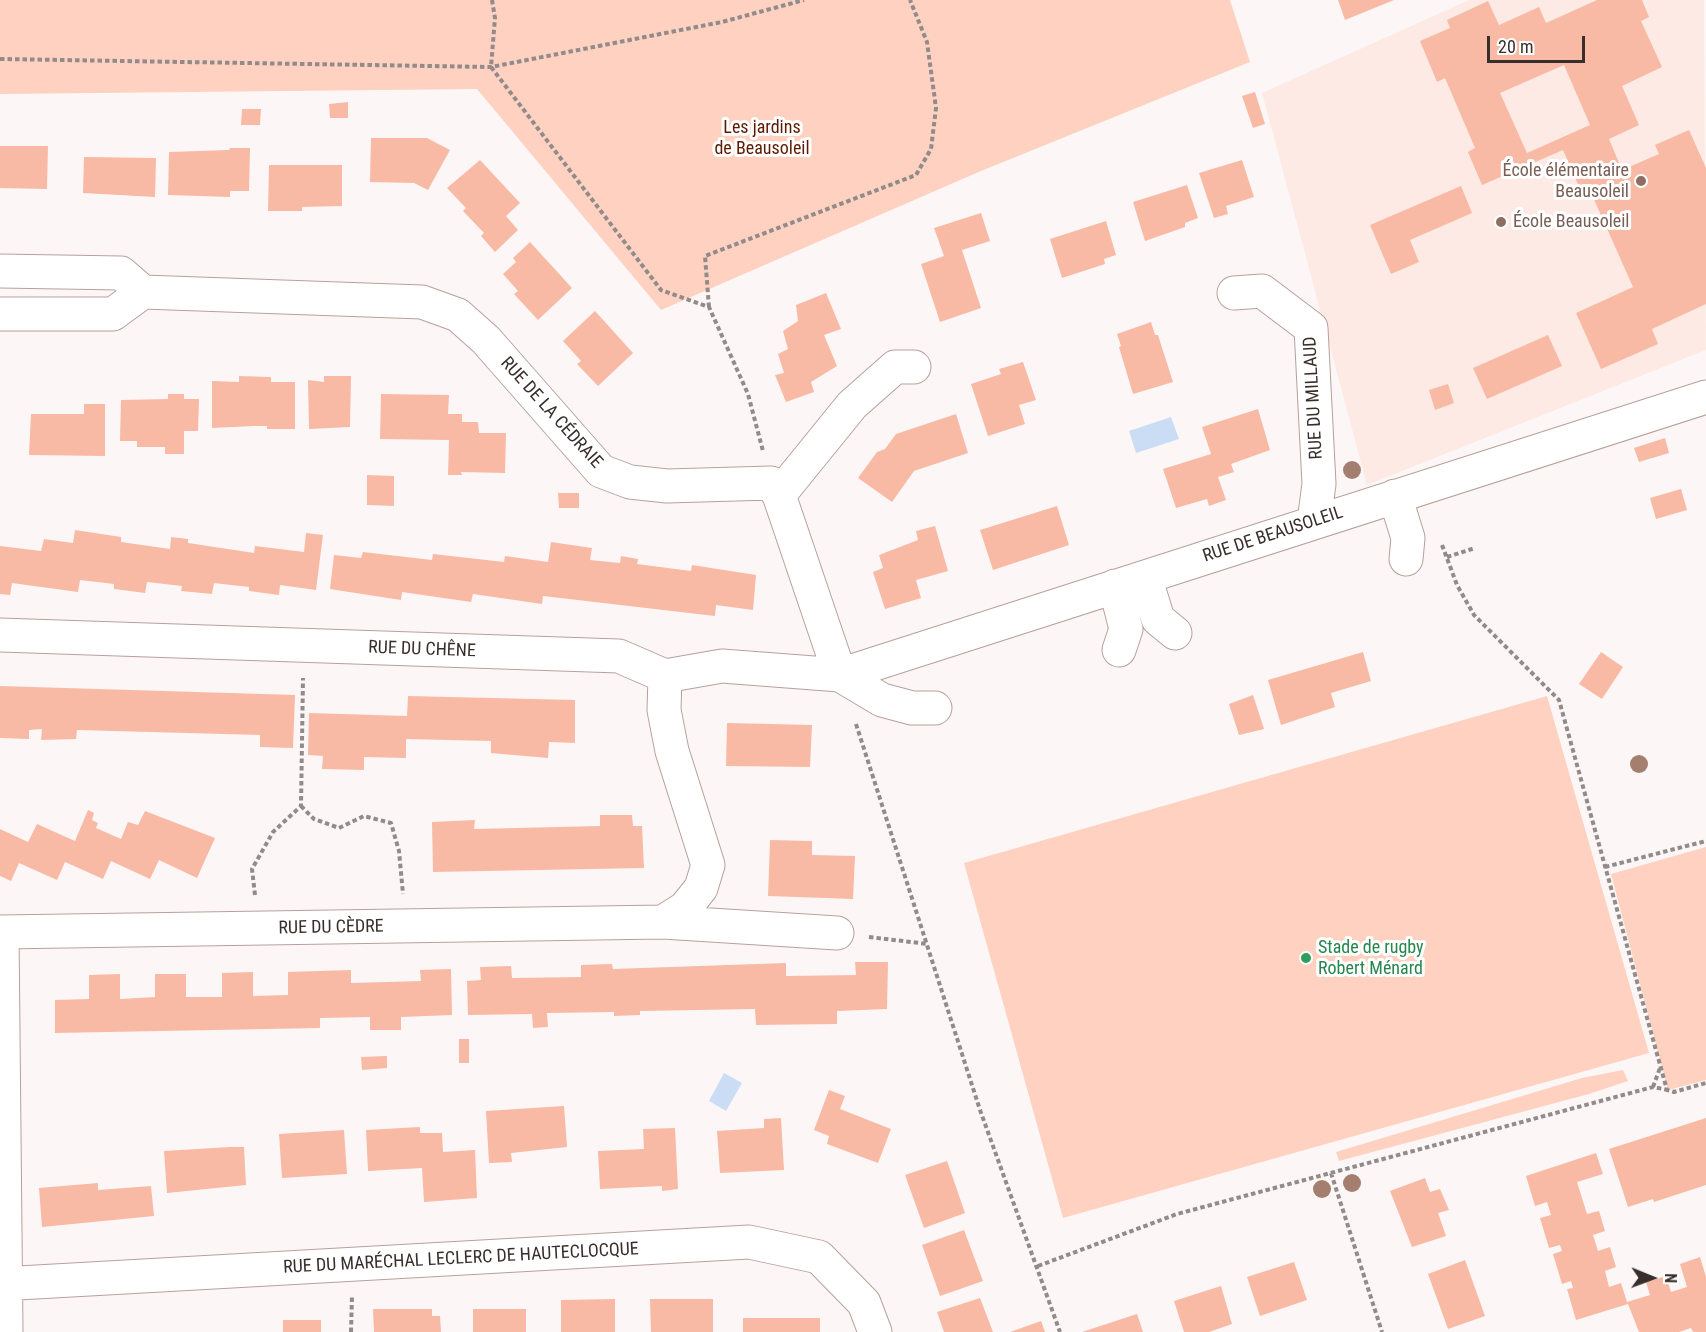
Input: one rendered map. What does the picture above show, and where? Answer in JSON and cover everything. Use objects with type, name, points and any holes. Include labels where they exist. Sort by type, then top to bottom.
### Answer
[{"type":"street","points":[[0,271],[121,273],[143,292],[113,314],[0,314]]},
{"type":"street","name":"RUE DU MILLAUD","points":[[1234,293],[1263,291],[1311,328],[1318,484],[1314,522]]},
{"type":"street","name":"RUE DE LA CÉDRAIE","points":[[143,292],[422,302],[458,315],[486,340],[601,471],[630,482],[668,486],[775,489]]},
{"type":"street","points":[[840,675],[775,489],[852,405],[895,368],[914,367]]},
{"type":"street","name":"RUE DE BEAUSOLEIL","points":[[840,675],[1706,397]]},
{"type":"street","points":[[1395,496],[1408,538],[1406,559]]},
{"type":"street","points":[[1130,581],[1158,619],[1175,633]]},
{"type":"street","points":[[1119,650],[1126,629],[1130,581]]},
{"type":"street","name":"RUE DU CHÊNE","points":[[0,634],[303,647],[619,656],[665,676]]},
{"type":"street","points":[[663,922],[685,908],[701,888],[708,865],[672,751],[664,710],[665,676],[722,666],[840,675],[882,700],[912,708],[935,708]]},
{"type":"street","name":"RUE DU CÈDRE","points":[[1,932],[663,922],[837,933]]},
{"type":"street","points":[[1,932],[3,1284],[6,1332]]},
{"type":"street","name":"RUE DU MARÉCHAL LECLERC DE HAUTECLOCQUE","points":[[3,1284],[749,1242],[819,1257],[864,1303],[875,1332]]},
{"type":"path","points":[[492,0],[495,18],[491,67],[661,290],[709,307]]},
{"type":"path","points":[[0,59],[491,67],[722,22],[804,0]]},
{"type":"path","points":[[775,489],[748,394],[709,307],[705,256],[916,175],[931,149],[936,108],[927,42],[910,0]]},
{"type":"path","points":[[1439,537],[1457,585],[1474,615],[1558,700],[1667,1090],[1674,1092],[1706,1083]]},
{"type":"path","points":[[1446,557],[1475,548]]},
{"type":"path","points":[[303,647],[302,806],[314,819],[339,828],[364,816],[391,823],[399,851],[405,926]]},
{"type":"path","points":[[840,675],[980,1110],[1038,1266],[1059,1332]]},
{"type":"path","points":[[258,929],[252,869],[273,832],[302,806]]},
{"type":"path","points":[[1605,867],[1706,841]]},
{"type":"path","points":[[837,933],[928,944]]},
{"type":"path","points":[[1653,1087],[1661,1067]]},
{"type":"path","points":[[1038,1266],[1177,1214],[1653,1087],[1668,1090]]},
{"type":"path","points":[[1330,1173],[1382,1332]]},
{"type":"shaded area","name":"École Beausoleil","points":[[1469,0],[1704,0],[1706,350],[1367,485],[1262,93]]},
{"type":"green space","name":"Les jardins de Beausoleil","points":[[0,0],[1230,0],[1250,62],[981,171],[661,310],[477,89],[0,94]]},
{"type":"green space","name":"Stade de rugby Robert Ménard","points":[[1547,696],[1649,1053],[1063,1218],[964,863]]},
{"type":"green space","points":[[1706,847],[1706,1080],[1668,1090],[1611,874]]},
{"type":"green space","points":[[1623,1070],[1628,1081],[1589,1094],[1339,1161],[1336,1152],[1582,1078]]},
{"type":"water","points":[[1171,417],[1179,439],[1136,453],[1129,431]]},
{"type":"water","points":[[724,1073],[742,1083],[726,1111],[709,1101]]},
{"type":"building","points":[[1338,0],[1394,0],[1345,20]]},
{"type":"building","name":"École élémentaire Beausoleil","points":[[1597,0],[1642,0],[1649,17],[1641,21],[1662,67],[1622,86],[1639,125],[1609,139],[1622,170],[1659,154],[1655,145],[1689,130],[1706,168],[1706,304],[1652,329],[1658,344],[1601,369],[1576,313],[1633,287],[1588,186],[1580,189],[1563,150],[1482,185],[1468,152],[1475,148],[1445,78],[1437,82],[1420,41],[1450,28],[1447,20],[1488,1],[1499,25],[1539,7],[1546,23]],"holes":[[[1564,65],[1590,125],[1527,153],[1500,93]]]},
{"type":"building","points":[[1255,92],[1265,124],[1253,128],[1242,96]]},
{"type":"building","points":[[348,102],[348,118],[330,118],[329,104]]},
{"type":"building","points":[[242,109],[261,109],[260,125],[241,125]]},
{"type":"building","points":[[371,138],[427,138],[450,150],[428,190],[414,183],[370,182]]},
{"type":"building","points":[[0,146],[48,146],[47,189],[0,188]]},
{"type":"building","points":[[230,148],[250,148],[249,191],[230,191],[230,197],[168,195],[169,152],[229,150]]},
{"type":"building","points":[[84,157],[156,158],[155,197],[83,193]]},
{"type":"building","points":[[480,160],[520,203],[506,216],[518,230],[495,252],[481,236],[484,233],[463,211],[466,208],[447,188]]},
{"type":"building","points":[[1242,160],[1254,197],[1226,206],[1228,214],[1214,218],[1199,173]]},
{"type":"building","points":[[269,165],[342,165],[342,206],[302,207],[302,211],[268,211]]},
{"type":"building","points":[[1187,185],[1198,218],[1185,223],[1185,227],[1145,241],[1133,202]]},
{"type":"building","points":[[1461,186],[1472,213],[1410,240],[1419,262],[1391,274],[1370,225]]},
{"type":"building","points":[[981,213],[990,241],[962,250],[981,308],[940,322],[921,264],[944,256],[934,228]]},
{"type":"building","points":[[1106,221],[1116,255],[1104,259],[1105,264],[1062,278],[1050,239]]},
{"type":"building","points":[[530,242],[572,288],[538,320],[514,294],[518,291],[503,274],[516,262],[513,258]]},
{"type":"building","points":[[826,293],[841,329],[824,335],[837,366],[811,382],[814,392],[786,402],[775,375],[784,373],[778,354],[788,349],[783,331],[798,321],[796,305]]},
{"type":"building","points":[[595,311],[633,353],[598,386],[577,364],[581,361],[563,341]]},
{"type":"building","points":[[1151,322],[1155,335],[1158,335],[1173,382],[1133,394],[1117,334]]},
{"type":"building","points":[[1548,335],[1562,366],[1487,399],[1473,368]]},
{"type":"building","points":[[1023,362],[1036,400],[1019,405],[1025,424],[988,436],[971,384],[1001,374],[999,369]]},
{"type":"building","points":[[239,376],[271,377],[271,382],[295,382],[295,429],[267,429],[267,426],[212,428],[212,381],[239,382]]},
{"type":"building","points":[[324,376],[351,376],[350,427],[309,429],[308,380],[324,382]]},
{"type":"building","points":[[1448,384],[1454,403],[1435,410],[1429,390]]},
{"type":"building","points":[[168,394],[184,394],[184,399],[199,399],[198,431],[184,431],[184,454],[165,454],[165,447],[137,447],[137,441],[120,441],[121,400],[168,399]]},
{"type":"building","points":[[381,394],[449,395],[448,414],[462,414],[462,422],[478,422],[479,433],[506,433],[505,473],[461,472],[462,475],[448,475],[449,440],[380,439]]},
{"type":"building","points":[[84,404],[105,404],[105,456],[29,455],[31,414],[84,414]]},
{"type":"building","points":[[1258,409],[1270,450],[1231,464],[1234,472],[1218,477],[1226,500],[1209,506],[1207,499],[1176,508],[1163,469],[1211,454],[1202,427]]},
{"type":"building","points":[[956,414],[968,453],[914,471],[892,502],[858,478],[877,452],[885,449],[896,434]]},
{"type":"building","points":[[1665,438],[1669,453],[1639,462],[1634,448]]},
{"type":"building","points":[[367,475],[394,476],[394,506],[367,505]]},
{"type":"building","points":[[1681,489],[1687,510],[1656,519],[1650,498]]},
{"type":"building","points":[[558,493],[579,493],[579,508],[559,508]]},
{"type":"building","points":[[1057,506],[1069,545],[993,570],[980,530]]},
{"type":"building","points":[[935,526],[948,571],[916,580],[921,598],[885,609],[873,572],[883,568],[879,555],[918,540],[916,531]]},
{"type":"building","points":[[75,530],[121,537],[121,542],[170,549],[171,537],[188,539],[188,543],[254,553],[255,546],[304,552],[306,533],[323,535],[316,590],[280,585],[279,595],[249,591],[249,587],[214,583],[212,594],[181,591],[182,586],[147,582],[145,593],[114,589],[114,584],[80,580],[78,592],[12,583],[10,595],[0,594],[0,546],[41,551],[44,539],[73,543]]},
{"type":"building","points":[[551,542],[592,548],[590,560],[620,563],[621,556],[638,559],[637,564],[691,571],[692,565],[756,575],[753,610],[716,605],[715,616],[543,596],[542,604],[473,594],[471,602],[402,592],[401,600],[330,589],[334,555],[361,558],[363,552],[432,560],[433,554],[504,562],[505,556],[548,562]]},
{"type":"building","points":[[1363,652],[1371,681],[1331,693],[1335,707],[1281,725],[1268,680]]},
{"type":"building","points":[[1601,652],[1623,667],[1602,699],[1579,684]]},
{"type":"building","points":[[0,686],[295,695],[293,748],[260,747],[260,735],[77,730],[76,739],[41,740],[42,729],[29,730],[29,739],[0,738]]},
{"type":"building","points":[[1253,695],[1264,729],[1239,735],[1229,704]]},
{"type":"building","points":[[408,696],[575,700],[575,743],[549,742],[548,758],[491,753],[491,741],[406,739],[406,758],[364,757],[364,770],[322,769],[323,756],[308,755],[309,713],[407,716]]},
{"type":"building","points":[[727,723],[812,725],[810,767],[726,766]]},
{"type":"building","points":[[88,810],[94,813],[92,820],[98,823],[96,828],[121,839],[128,822],[138,825],[145,811],[215,838],[197,878],[159,860],[150,879],[111,861],[103,879],[65,862],[57,880],[19,863],[11,881],[0,876],[0,829],[28,842],[37,824],[75,841]]},
{"type":"building","points":[[600,815],[632,815],[633,826],[642,826],[644,868],[433,872],[432,822],[475,820],[474,829],[600,826]]},
{"type":"building","points":[[770,840],[812,841],[812,855],[855,856],[853,899],[768,896]]},
{"type":"building","points":[[855,962],[888,962],[887,1009],[837,1011],[837,1024],[756,1025],[755,1009],[640,1011],[640,1015],[614,1016],[614,1012],[547,1013],[548,1027],[533,1028],[532,1014],[468,1015],[467,981],[481,980],[480,967],[511,966],[512,978],[581,977],[581,965],[612,964],[613,969],[786,963],[786,976],[856,975]]},
{"type":"building","points":[[451,969],[452,1015],[401,1017],[401,1030],[370,1030],[370,1017],[320,1018],[320,1028],[55,1033],[55,1000],[89,999],[89,975],[120,974],[120,999],[155,997],[155,974],[186,974],[186,997],[222,997],[222,973],[253,972],[253,996],[288,995],[288,972],[351,970],[351,983],[421,981],[420,970]]},
{"type":"building","points":[[459,1039],[469,1039],[469,1063],[459,1063]]},
{"type":"building","points":[[387,1056],[387,1068],[362,1070],[361,1057]]},
{"type":"building","points":[[829,1090],[845,1096],[840,1109],[891,1129],[878,1163],[827,1144],[829,1136],[814,1130]]},
{"type":"building","points":[[564,1106],[567,1147],[511,1153],[512,1162],[489,1163],[486,1111]]},
{"type":"building","points":[[781,1118],[784,1170],[720,1173],[717,1131],[764,1128],[764,1119]]},
{"type":"building","points":[[1706,1118],[1706,1185],[1654,1202],[1653,1199],[1628,1207],[1609,1149]]},
{"type":"building","points":[[420,1127],[420,1133],[442,1133],[443,1152],[475,1150],[477,1198],[424,1202],[422,1168],[368,1171],[366,1130]]},
{"type":"building","points":[[675,1128],[678,1189],[662,1191],[662,1186],[600,1189],[598,1151],[644,1149],[643,1129]]},
{"type":"building","points":[[344,1130],[347,1174],[282,1178],[279,1134]]},
{"type":"building","points":[[244,1147],[246,1185],[167,1193],[164,1151]]},
{"type":"building","points":[[1596,1153],[1603,1174],[1577,1182],[1587,1214],[1599,1211],[1605,1231],[1593,1235],[1598,1251],[1610,1247],[1616,1267],[1605,1271],[1609,1287],[1621,1283],[1627,1302],[1650,1295],[1646,1282],[1666,1276],[1671,1292],[1687,1287],[1680,1264],[1700,1257],[1706,1277],[1706,1332],[1693,1332],[1691,1328],[1679,1332],[1639,1332],[1628,1304],[1576,1320],[1567,1289],[1573,1288],[1571,1281],[1562,1284],[1553,1254],[1562,1251],[1560,1245],[1549,1248],[1540,1218],[1551,1215],[1547,1202],[1535,1206],[1526,1176]]},
{"type":"building","points":[[947,1161],[965,1213],[924,1228],[905,1175]]},
{"type":"building","points":[[1425,1178],[1430,1192],[1440,1189],[1449,1210],[1438,1213],[1446,1236],[1412,1247],[1390,1191]]},
{"type":"building","points":[[98,1183],[98,1190],[151,1186],[154,1216],[42,1227],[39,1188]]},
{"type":"building","points":[[964,1230],[983,1281],[940,1296],[922,1245]]},
{"type":"building","points":[[1465,1260],[1485,1316],[1448,1329],[1428,1274]]},
{"type":"building","points":[[1294,1262],[1307,1300],[1260,1316],[1247,1277]]},
{"type":"building","points":[[1221,1286],[1232,1324],[1209,1332],[1184,1332],[1174,1301]]},
{"type":"building","points":[[980,1298],[993,1332],[944,1332],[937,1312]]},
{"type":"building","points":[[615,1299],[615,1332],[561,1332],[561,1300]]},
{"type":"building","points":[[650,1299],[713,1299],[713,1332],[651,1332]]},
{"type":"building","points":[[373,1309],[432,1309],[432,1316],[440,1316],[441,1332],[374,1332]]},
{"type":"building","points":[[473,1309],[526,1309],[526,1332],[473,1332]]},
{"type":"building","points":[[1137,1314],[1143,1332],[1082,1332]]},
{"type":"building","points":[[743,1318],[820,1318],[820,1332],[743,1332]]},
{"type":"building","points":[[283,1320],[321,1320],[321,1332],[283,1332]]},
{"type":"building","points":[[1041,1321],[1045,1332],[1010,1332]]},
{"type":"place","name":"École élémentaire Beausoleil","points":[[1641,181]]},
{"type":"place","name":"École Beausoleil","points":[[1501,222]]},
{"type":"place","name":"Stade de rugby Robert Ménard","points":[[1306,958]]}]
